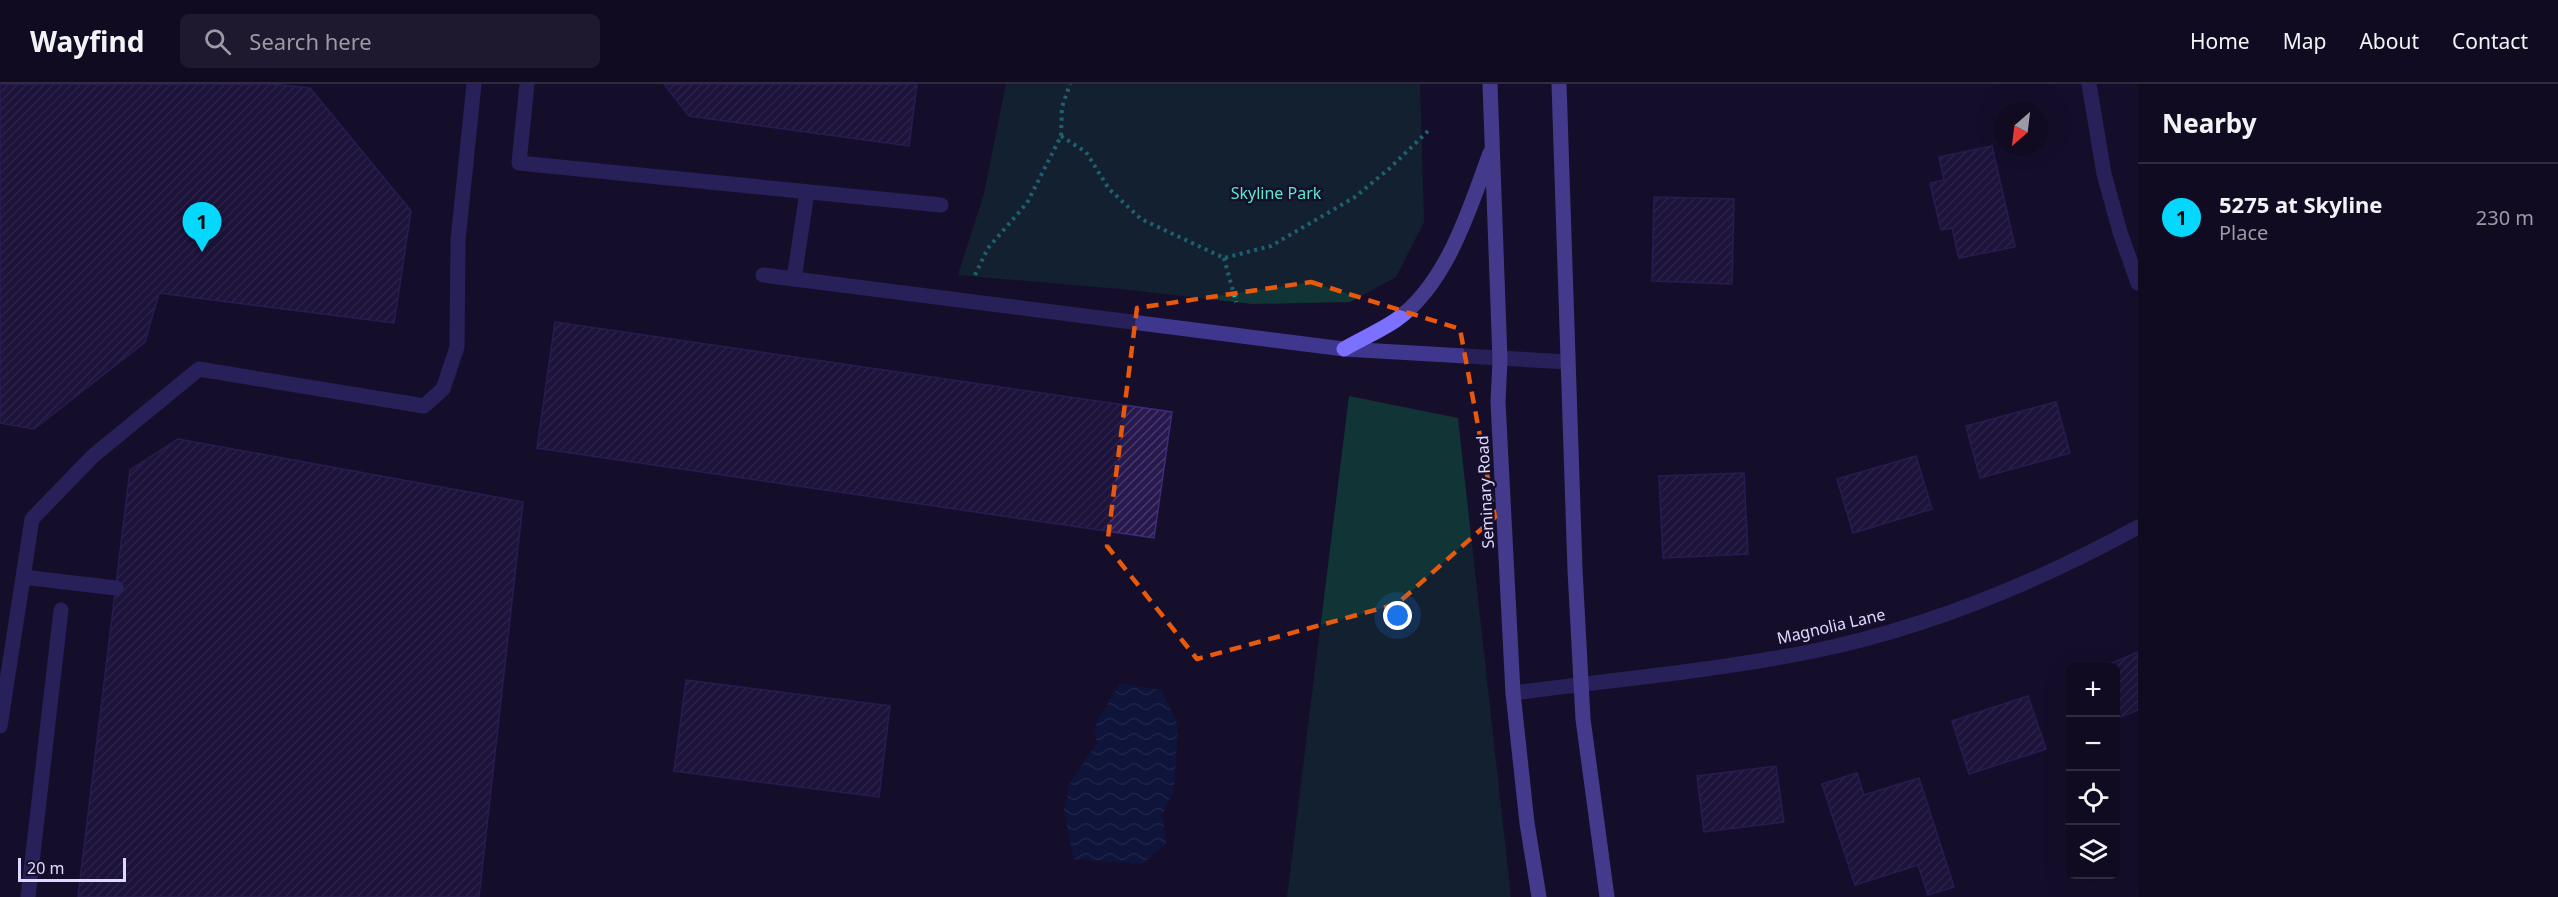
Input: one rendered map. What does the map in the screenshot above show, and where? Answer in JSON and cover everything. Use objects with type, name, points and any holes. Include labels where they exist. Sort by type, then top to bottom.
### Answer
[{"type":"main road","name":"Seminary Road","points":[[1490,84],[1500,360],[1498,402],[1513,693],[1527,823],[1539,897]]},
{"type":"main road","points":[[1559,84],[1583,719],[1607,897]]},
{"type":"main road","points":[[1344,349],[1398,319],[1430,286],[1466,221],[1493,144]]},
{"type":"street","points":[[0,726],[32,519],[93,456],[199,369],[424,406],[443,388],[457,347],[458,240],[474,84]]},
{"type":"street","points":[[527,84],[519,163],[941,205]]},
{"type":"street","points":[[2089,84],[2104,174],[2120,232],[2138,283]]},
{"type":"street","points":[[794,279],[807,192]]},
{"type":"street","points":[[763,275],[1344,349],[1500,360],[1568,362]]},
{"type":"street","name":"Magnolia Lane","points":[[1513,693],[1746,663],[1812,651],[1912,625],[2018,586],[2094,551],[2138,527]]},
{"type":"street","points":[[23,577],[116,588]]},
{"type":"street","points":[[28,897],[61,610]]},
{"type":"path","points":[[975,275],[988,248],[1027,203],[1061,136],[1062,107],[1070,84]]},
{"type":"path","points":[[1061,136],[1086,152],[1109,189],[1141,219],[1224,258],[1271,246],[1355,197],[1390,168],[1428,131]]},
{"type":"path","points":[[1224,258],[1236,302]]},
{"type":"highlighted area","points":[[1311,282],[1460,329],[1495,517],[1397,604],[1197,659],[1107,546],[1137,308]]},
{"type":"green space","name":"Skyline Park","points":[[1006,84],[1420,84],[1424,222],[1396,277],[1350,302],[1252,304],[1121,289],[958,275],[984,194]]},
{"type":"green space","points":[[1349,396],[1458,418],[1511,897],[1287,897]]},
{"type":"water","points":[[1120,683],[1161,690],[1178,725],[1174,791],[1162,815],[1166,843],[1142,864],[1074,859],[1064,811],[1071,781],[1097,743],[1094,728]]},
{"type":"building","points":[[0,84],[272,84],[310,88],[411,211],[394,323],[159,293],[145,342],[34,429],[0,423]]},
{"type":"building","points":[[664,84],[917,84],[909,146],[689,116]]},
{"type":"building","points":[[1992,146],[2015,247],[1959,258],[1952,228],[1941,230],[1930,183],[1944,180],[1939,157]]},
{"type":"building","points":[[1654,197],[1734,199],[1732,284],[1652,281]]},
{"type":"building","points":[[555,322],[1172,412],[1154,538],[537,448]]},
{"type":"building","points":[[2056,402],[2070,453],[1980,478],[1966,426]]},
{"type":"building","points":[[178,439],[523,502],[479,897],[78,897],[130,470]]},
{"type":"building","points":[[1916,456],[1932,509],[1853,533],[1837,479]]},
{"type":"building","points":[[1744,473],[1748,554],[1663,558],[1659,476]]},
{"type":"building","points":[[2138,652],[2138,710],[2120,717],[2120,663],[2112,663]]},
{"type":"building","points":[[686,680],[890,706],[879,797],[674,771]]},
{"type":"building","points":[[2028,696],[2046,749],[1969,774],[1952,721]]},
{"type":"building","points":[[1776,766],[1784,822],[1704,832],[1697,776]]},
{"type":"building","points":[[1857,773],[1864,795],[1919,778],[1954,887],[1928,895],[1918,865],[1855,885],[1822,784]]},
{"type":"place","name":"5275 at Skyline","points":[[202,252]]}]
